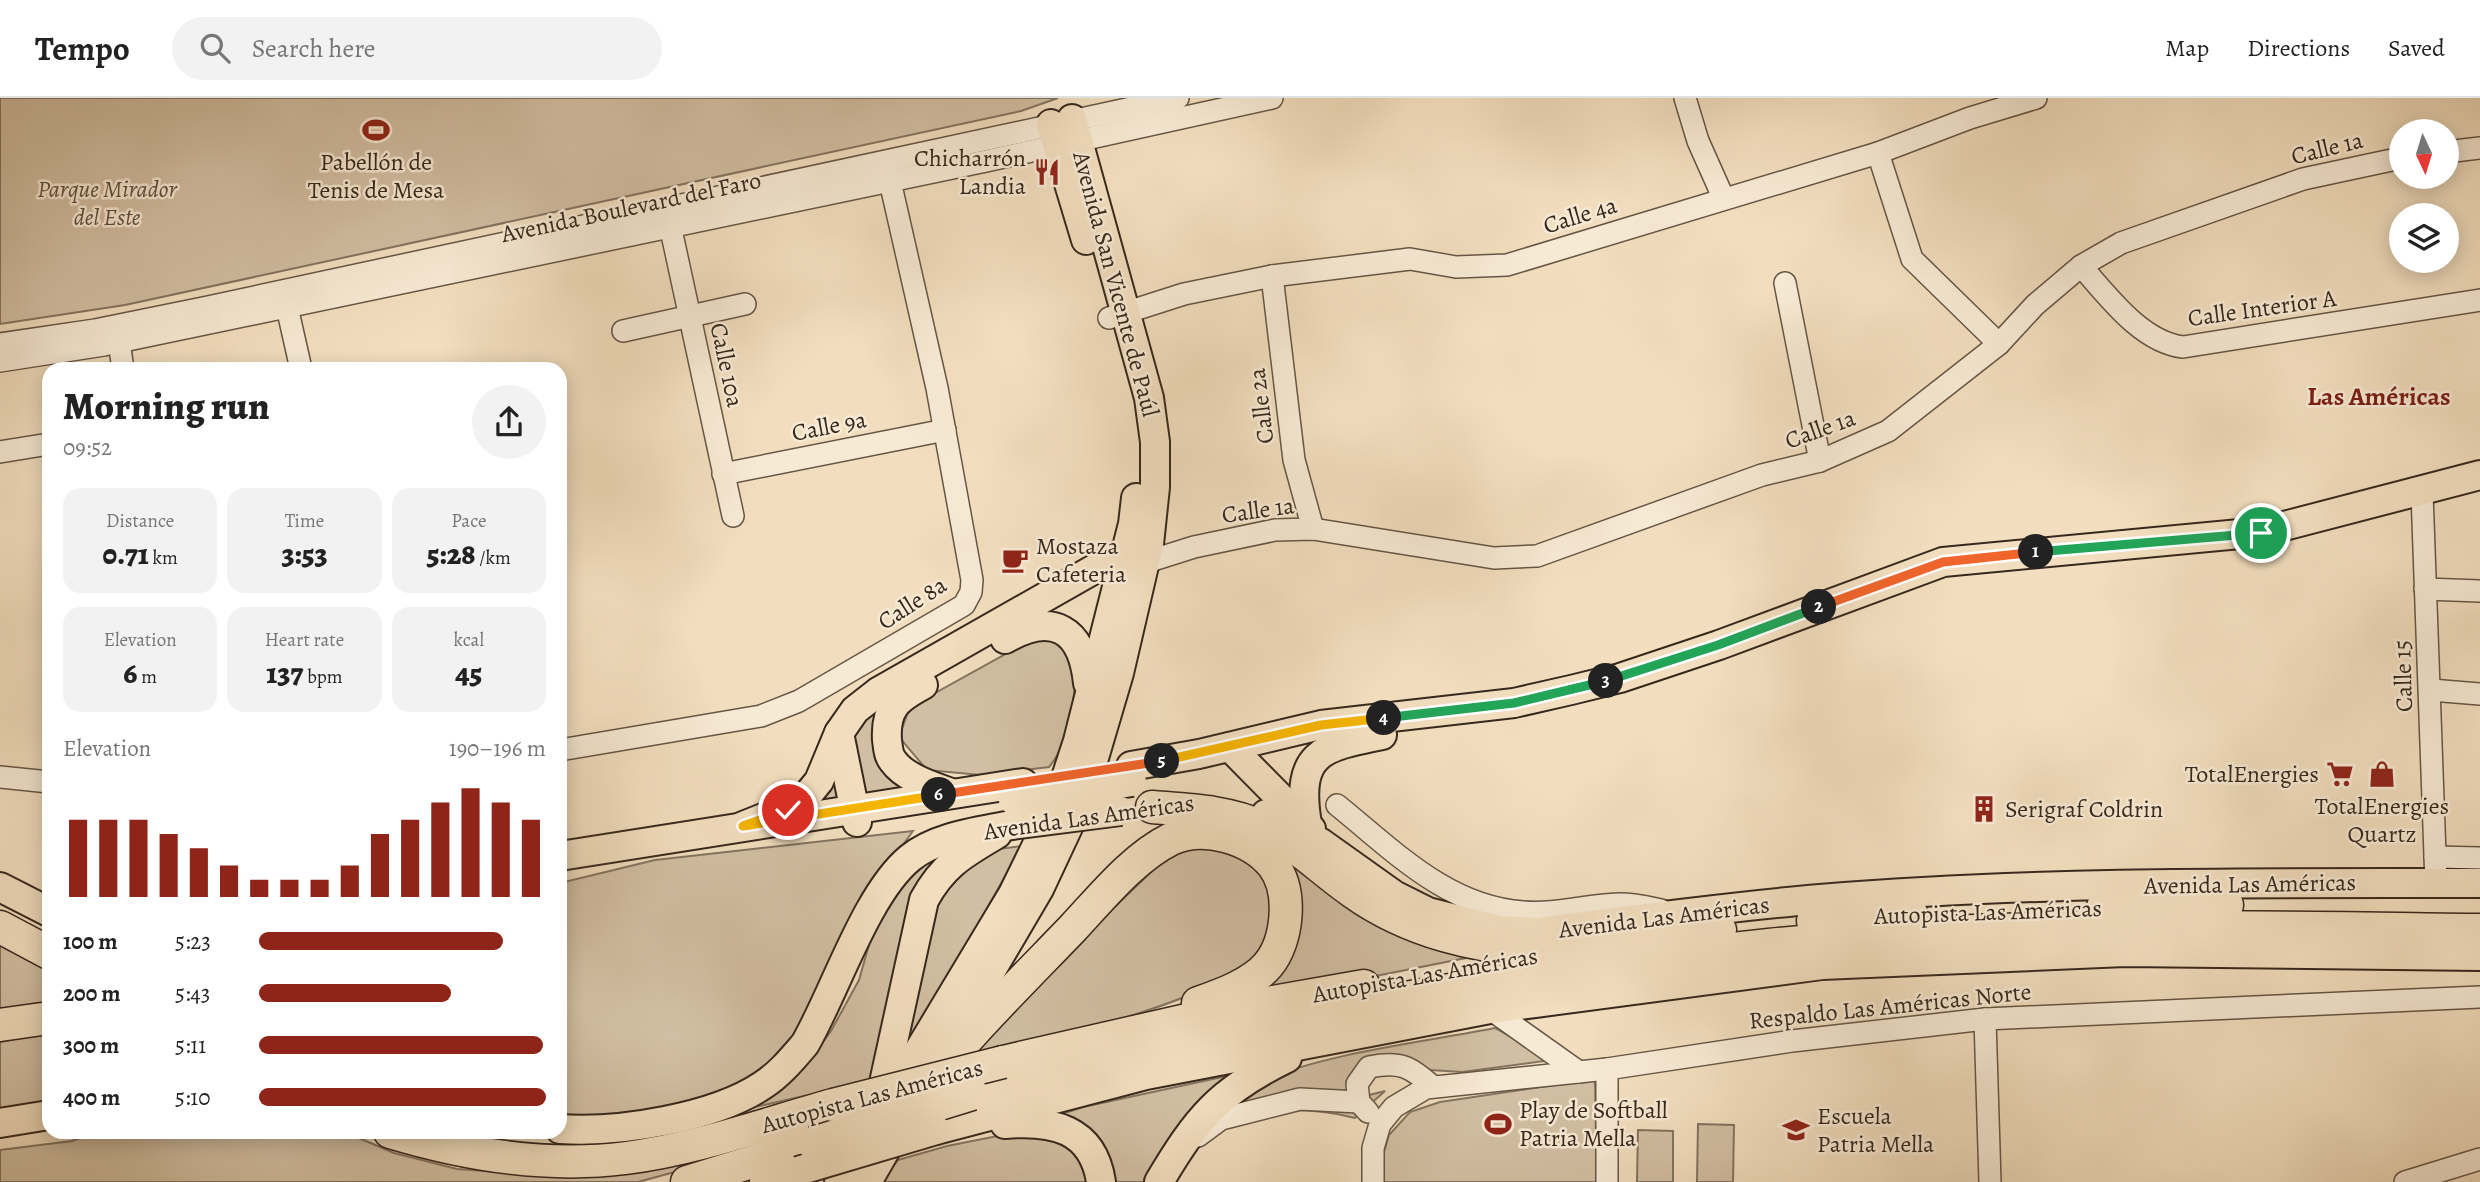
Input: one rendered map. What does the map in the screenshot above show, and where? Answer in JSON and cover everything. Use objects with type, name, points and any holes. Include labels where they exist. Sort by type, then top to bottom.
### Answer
[{"type":"highway","points":[[1152,807],[1237,817],[1264,828],[1356,895],[1394,916],[1427,929],[1499,947],[1582,947]]},
{"type":"highway","points":[[910,1107],[957,1048],[1100,899],[1134,865],[1172,839],[1192,834],[1213,834],[1238,840],[1260,852],[1275,868],[1287,908],[1285,921],[1279,947],[1268,965],[1253,979],[1202,1002],[1003,1062]]},
{"type":"highway","name":"Autopista Las Américas","points":[[416,1139],[465,1152],[532,1160],[625,1158],[1003,1062],[1239,1008],[1582,947],[1670,935],[1863,916],[2163,905],[2480,908]]},
{"type":"highway","points":[[0,927],[42,949]]},
{"type":"highway","name":"Autopista Las Américas","points":[[687,1182],[972,1094],[1117,1057],[1450,990],[1771,945],[2082,928],[2480,930]]},
{"type":"highway","points":[[0,1025],[42,1019]]},
{"type":"main road","name":"Avenida San Vicente de Paúl","points":[[869,1179],[1039,889],[1083,795],[1119,673],[1135,557],[1137,455],[1132,402],[1118,314],[1065,133]]},
{"type":"main road","points":[[1237,753],[1321,725],[1514,703],[1620,677],[1718,645],[1943,562],[2261,533],[2422,493],[2480,475]]},
{"type":"main road","name":"Avenida San Vicente de Paúl","points":[[838,1182],[1013,894],[1058,802],[1089,696],[1135,557]]},
{"type":"main road","points":[[1016,803],[951,793],[905,772],[892,761],[888,750],[886,723],[893,705],[903,696],[1025,628],[1135,557]]},
{"type":"main road","points":[[743,826],[801,803],[819,781],[839,733],[855,710],[878,692],[1135,557]]},
{"type":"main road","points":[[1025,628],[1038,625],[1059,629],[1076,641],[1086,661],[1089,696]]},
{"type":"main road","points":[[567,855],[743,826],[1016,803],[1132,774],[1237,753],[1528,715],[1595,697],[1718,645]]},
{"type":"main road","points":[[839,733],[856,815]]},
{"type":"main road","points":[[1314,833],[1306,776],[1320,752],[1334,744],[1385,734]]},
{"type":"main road","points":[[1237,753],[1314,833]]},
{"type":"main road","points":[[567,871],[856,815],[951,793]]},
{"type":"main road","name":"Avenida Las Américas","points":[[567,1129],[619,1129],[648,1123],[734,1101],[763,1085],[786,1067],[805,1044],[887,881],[911,856],[957,836],[1016,803],[1121,811],[1194,800],[1241,805],[1314,833],[1394,895],[1428,912],[1499,930],[1536,932],[1821,899],[2004,889],[2436,870],[2480,883]]},
{"type":"main road","points":[[874,1126],[925,900],[935,880],[949,864],[1016,803]]},
{"type":"main road","points":[[0,887],[42,908]]},
{"type":"main road","points":[[764,1182],[936,1130],[1146,1075],[1490,1009],[1822,965],[2125,952],[2480,956]]},
{"type":"main road","points":[[1159,1182],[1190,1129],[1222,1097],[1259,1071],[1287,1058],[1420,1023]]},
{"type":"main road","points":[[0,1123],[42,1116]]},
{"type":"main road","points":[[936,1130],[1032,1121],[1054,1124],[1075,1134],[1098,1162],[1101,1182]]},
{"type":"main road","points":[[0,1138],[42,1131]]},
{"type":"street","name":"Avenida Boulevard del Faro","points":[[1065,133],[1178,98]]},
{"type":"street","name":"Avenida Boulevard del Faro","points":[[0,361],[119,342],[287,307],[455,263],[1065,133],[1272,98]]},
{"type":"street","points":[[1685,98],[1698,141],[1723,197]]},
{"type":"street","name":"Calle 4a","points":[[1118,314],[1184,294],[1272,276],[1410,259],[1456,267],[1507,265],[1723,197],[1878,153],[1970,118],[2036,98]]},
{"type":"street","points":[[2459,150],[2480,148]]},
{"type":"street","points":[[1878,153],[1912,259],[1999,344]]},
{"type":"street","name":"Calle 1a","points":[[1135,557],[1275,530],[1313,529],[1494,558],[1537,556],[1762,475],[1820,461],[1888,430],[1999,344],[2035,305],[2081,266],[2121,243],[2303,179],[2389,161]]},
{"type":"street","name":"Avenida Boulevard del Faro","points":[[0,344],[95,330],[670,225],[888,171]]},
{"type":"street","name":"Calle 8a","points":[[567,749],[761,716],[799,701],[964,605],[971,592],[972,580],[945,430],[888,171]]},
{"type":"street","name":"Calle 10a","points":[[670,225],[733,516]]},
{"type":"street","name":"Calle Interior A","points":[[2081,266],[2118,308],[2154,336],[2170,345],[2183,347],[2480,300]]},
{"type":"street","name":"Calle 2a","points":[[1272,276],[1294,460],[1313,529]]},
{"type":"street","points":[[1785,283],[1820,461]]},
{"type":"street","points":[[623,331],[745,304]]},
{"type":"street","points":[[287,307],[299,362]]},
{"type":"street","points":[[119,342],[123,362]]},
{"type":"street","name":"Calle 9a","points":[[723,474],[945,430]]},
{"type":"street","points":[[0,452],[42,445]]},
{"type":"street","name":"Calle 15","points":[[2422,493],[2436,870]]},
{"type":"street","points":[[2425,589],[2480,591]]},
{"type":"street","points":[[2431,690],[2480,694]]},
{"type":"street","points":[[0,776],[42,781]]},
{"type":"street","points":[[1337,806],[1434,883],[1459,897],[1492,908],[1525,913],[1621,904],[1684,913]]},
{"type":"street","points":[[2436,870],[2480,858]]},
{"type":"street","name":"Respaldo Las Américas Norte","points":[[1380,1124],[1394,1107],[1418,1091],[1433,1087],[1607,1069],[1792,1041],[1985,1019],[2480,996]]},
{"type":"street","points":[[1490,1009],[1578,1072]]},
{"type":"street","points":[[1985,1019],[1990,1182]]},
{"type":"street","points":[[1373,1182],[1373,1147],[1380,1124],[1359,1102],[1357,1084],[1369,1067],[1394,1062],[1417,1072],[1433,1087]]},
{"type":"street","points":[[1607,1069],[1607,1182]]},
{"type":"street","points":[[1177,1151],[1221,1119],[1300,1099],[1359,1102]]},
{"type":"street","points":[[2405,1182],[2480,1159]]},
{"type":"green space","name":"Parque Mirador del Este","points":[[0,98],[1058,98],[1021,111],[125,305],[0,324]]},
{"type":"green space","points":[[1031,640],[1064,641],[1077,657],[1067,729],[1057,756],[1049,767],[981,775],[927,770],[899,737],[910,707]]},
{"type":"green space","points":[[881,705],[917,789],[820,801],[856,729]]},
{"type":"green space","points":[[913,831],[867,894],[784,1054],[734,1092],[606,1122],[567,1120],[567,881],[655,860]]},
{"type":"green space","points":[[962,845],[934,869],[874,1080],[711,1117],[762,1101],[804,1068],[831,1031],[859,980],[876,920],[913,873],[932,854]]},
{"type":"green space","points":[[1022,846],[896,1071],[929,917],[948,883],[991,850]]},
{"type":"green space","points":[[1199,846],[1245,856],[1261,872],[1273,897],[1275,922],[1261,962],[1189,995],[1114,1021],[959,1057],[1177,847]]},
{"type":"green space","points":[[1282,855],[1476,956],[1220,1007],[1270,978]]},
{"type":"green space","points":[[0,945],[42,967],[42,1004],[0,1010]]},
{"type":"green space","points":[[1495,1028],[1552,1060],[1462,1072],[1383,1067],[1357,1098],[1385,1091],[1355,1118],[1304,1110],[1219,1115],[1256,1084],[1287,1071],[1376,1049]]},
{"type":"green space","points":[[42,1033],[42,1104],[0,1110],[0,1042]]},
{"type":"green space","points":[[1255,1070],[1152,1182],[1113,1182],[1108,1160],[1095,1142],[1059,1115],[1083,1107]]},
{"type":"green space","name":"Play de Softball Patria Mella","points":[[1595,1079],[1597,1182],[1382,1182],[1381,1162],[1389,1135],[1410,1112],[1440,1102]]},
{"type":"green space","points":[[1698,1124],[1734,1125],[1733,1182],[1697,1182]]},
{"type":"green space","points":[[1638,1130],[1673,1131],[1673,1182],[1637,1182]]},
{"type":"green space","points":[[1023,1131],[1071,1142],[1095,1182],[880,1182],[898,1160],[947,1146]]},
{"type":"green space","points":[[361,1139],[394,1153],[457,1169],[554,1176],[610,1174],[778,1144],[638,1182],[0,1182],[0,1150],[72,1141]]},
{"type":"place","name":"Pabellón de Tenis de Mesa","points":[[376,130]]},
{"type":"place","name":"Chicharrón Landia","points":[[1047,172]]},
{"type":"place","name":"Mostaza Cafeteria","points":[[1015,560]]},
{"type":"place","name":"TotalEnergies","points":[[2340,774]]},
{"type":"place","name":"TotalEnergies Quartz","points":[[2382,774]]},
{"type":"place","name":"Serigraf Coldrin","points":[[1984,809]]},
{"type":"place","name":"Play de Softball Patria Mella","points":[[1498,1124]]},
{"type":"place","name":"Escuela Patria Mella","points":[[1796,1130]]},
{"type":"district","name":"Las Américas","points":[[2379,396]]},
{"type":"route","points":[[788,810],[743,826],[1131,766],[1199,754],[1321,725],[1514,703],[1620,677],[1718,645],[1943,562],[2261,533]]}]
